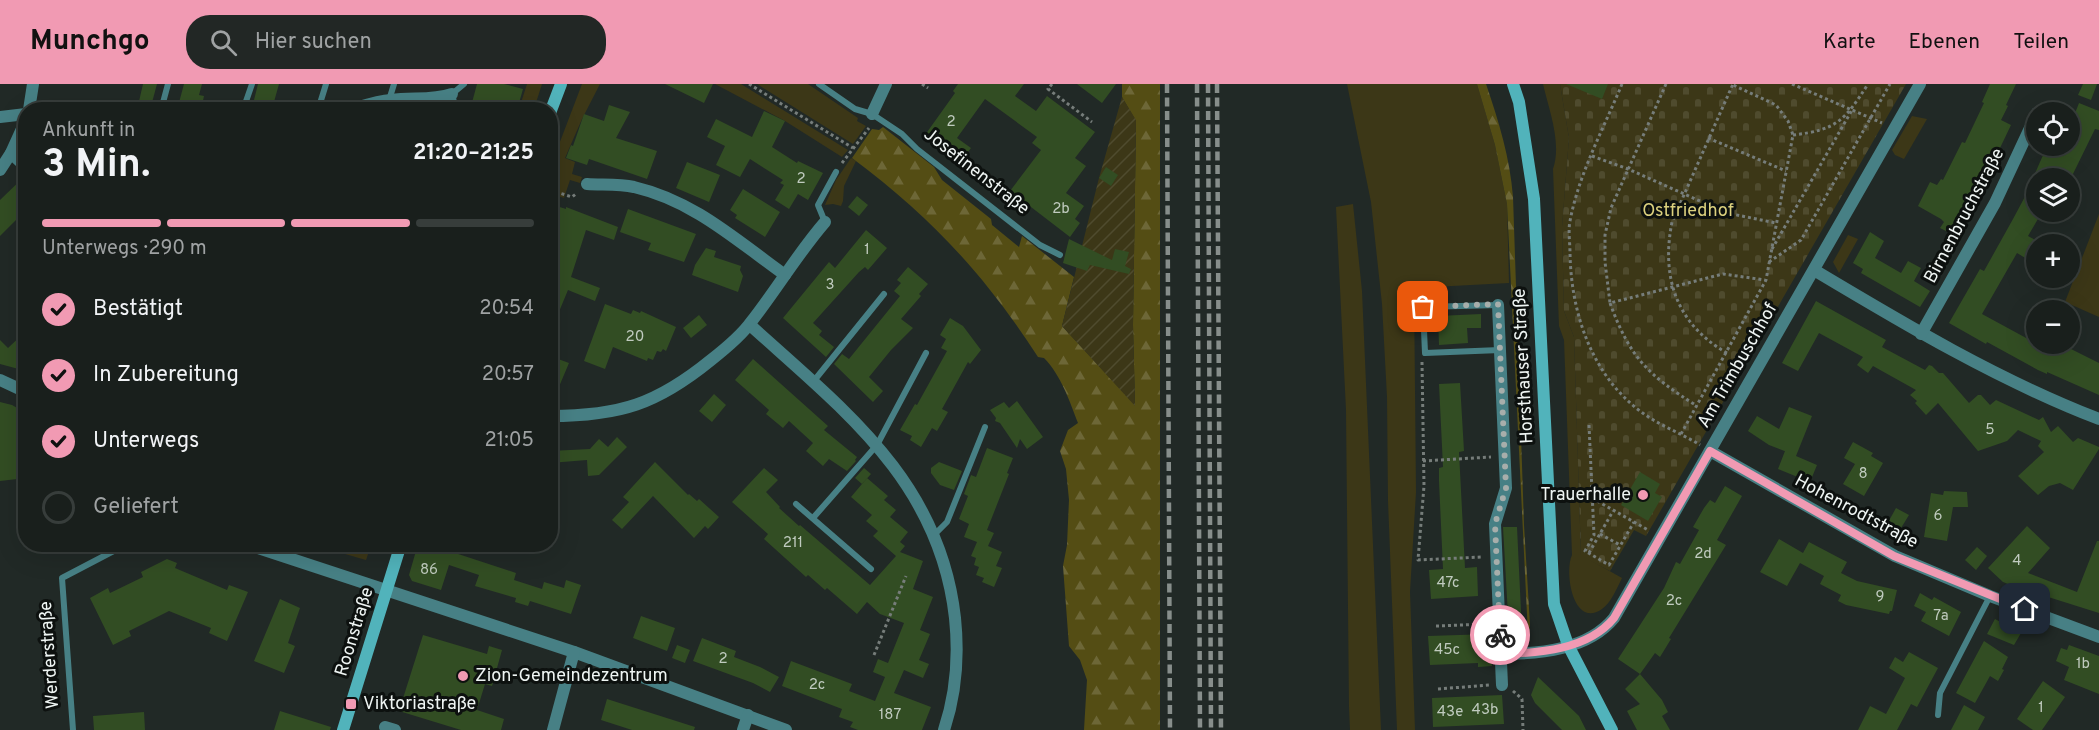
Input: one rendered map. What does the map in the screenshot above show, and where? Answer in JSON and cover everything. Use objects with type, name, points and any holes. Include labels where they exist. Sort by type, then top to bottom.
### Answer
[{"type":"street","points":[[30,102],[33,84]]},
{"type":"street","points":[[554,102],[561,84]]},
{"type":"street","points":[[872,114],[886,84]]},
{"type":"street","name":"Horsthauser Straße","points":[[1513,84],[1519,102],[1534,199],[1554,604],[1568,645],[1612,730]]},
{"type":"street","name":"Am Trimbuschhof","points":[[1568,645],[1595,635],[1605,629],[1614,618],[1920,84]]},
{"type":"street","points":[[401,102],[418,98],[437,99],[452,94]]},
{"type":"street","points":[[0,117],[18,115]]},
{"type":"street","name":"Birnenbruchstraße","points":[[1921,334],[1995,203],[2026,137]]},
{"type":"street","points":[[0,170],[18,138]]},
{"type":"street","points":[[11,153],[18,160]]},
{"type":"street","points":[[587,184],[633,187],[697,211],[785,275]]},
{"type":"street","points":[[558,416],[602,414],[626,409],[670,390],[696,372],[750,325],[804,246],[825,222]]},
{"type":"street","points":[[1814,270],[1921,334],[2010,381],[2099,419]]},
{"type":"street","name":"Horsthauser Straße","points":[[1498,304],[1506,488],[1495,524],[1502,685]]},
{"type":"street","points":[[750,325],[877,444],[910,488],[934,534],[952,596],[956,625],[955,685],[944,730]]},
{"type":"street","points":[[0,380],[18,388]]},
{"type":"street","name":"Hohenrodtstraße","points":[[1710,451],[1894,556],[1990,596],[2099,637]]},
{"type":"street","points":[[270,552],[574,652],[786,730]]},
{"type":"street","name":"Roonstraße","points":[[343,730],[398,552]]},
{"type":"street","points":[[1501,654],[1544,652],[1568,645]]},
{"type":"street","points":[[554,730],[574,652]]},
{"type":"street","points":[[743,730],[748,715]]},
{"type":"lane","points":[[163,102],[168,84]]},
{"type":"lane","points":[[246,102],[252,84]]},
{"type":"lane","points":[[320,102],[326,84]]},
{"type":"lane","points":[[389,102],[394,84]]},
{"type":"lane","points":[[454,102],[452,94],[464,84]]},
{"type":"lane","name":"Josefinenstraße","points":[[819,84],[855,109],[872,114],[902,134],[917,150],[1040,245],[1060,255]]},
{"type":"lane","points":[[825,222],[818,205],[836,172]]},
{"type":"lane","points":[[813,382],[884,294]]},
{"type":"lane","points":[[1498,304],[1423,307],[1425,354],[1500,350]]},
{"type":"lane","points":[[813,518],[877,444],[926,353]]},
{"type":"lane","points":[[934,534],[947,522],[985,427]]},
{"type":"lane","points":[[796,504],[871,569]]},
{"type":"lane","name":"Werderstraße","points":[[73,730],[62,578],[112,552]]},
{"type":"lane","points":[[1938,715],[1940,693],[1990,596]]},
{"type":"path","points":[[749,84],[853,148]]},
{"type":"path","points":[[922,84],[928,88]]},
{"type":"path","points":[[1052,84],[1048,89],[1092,122]]},
{"type":"path","points":[[1622,84],[1581,182],[1569,223],[1570,282],[1576,311],[1594,356],[1620,392],[1640,411],[1710,451]]},
{"type":"path","points":[[1666,84],[1611,208],[1605,235],[1605,262],[1610,303],[1620,330],[1639,362],[1666,386],[1697,406]]},
{"type":"path","points":[[1681,434],[1727,353],[1766,280],[1793,135],[1788,121],[1776,105],[1732,84],[1672,222],[1668,244],[1672,287],[1683,311],[1702,335],[1727,353]]},
{"type":"path","points":[[1792,84],[1894,129]]},
{"type":"path","points":[[1771,251],[1868,84]]},
{"type":"path","points":[[1769,262],[1801,240],[1890,84]]},
{"type":"path","points":[[1793,135],[1816,132],[1840,121],[1852,110]]},
{"type":"path","points":[[836,172],[870,124],[872,114]]},
{"type":"path","points":[[1708,138],[1786,171]]},
{"type":"path","points":[[1592,156],[1628,169],[1727,213],[1776,223]]},
{"type":"path","points":[[558,193],[572,197],[587,184]]},
{"type":"path","points":[[1610,303],[1723,274],[1766,280]]},
{"type":"path","points":[[1425,354],[1422,363],[1424,486],[1418,560],[1496,556]]},
{"type":"path","points":[[1589,425],[1594,535],[1585,551],[1609,565],[1634,522]]},
{"type":"path","points":[[1423,461],[1505,456]]},
{"type":"path","points":[[1592,498],[1660,537]]},
{"type":"path","points":[[1589,553],[1613,510]]},
{"type":"path","points":[[1600,534],[1620,545]]},
{"type":"path","points":[[874,655],[906,576]]},
{"type":"path","points":[[1436,626],[1499,623]]},
{"type":"path","points":[[1438,688],[1502,685],[1509,687],[1522,699],[1523,730]]},
{"type":"green space","points":[[527,84],[542,84],[536,102],[521,102]]},
{"type":"green space","points":[[582,84],[600,84],[565,158],[575,162],[572,174],[582,177],[580,183],[570,180],[564,198],[558,196],[558,147]]},
{"type":"green space","points":[[715,84],[741,84],[848,150],[842,157],[785,121]]},
{"type":"green space","points":[[757,84],[808,84],[866,126],[853,144]]},
{"type":"green space","points":[[1122,84],[1160,84],[1160,730],[1084,730],[1087,680],[1080,660],[1069,646],[1063,566],[1067,545],[1069,500],[1066,469],[1060,451],[1068,430],[1078,423],[1068,398],[1050,365],[1044,358],[1038,357],[998,299],[954,248],[907,202],[852,158],[872,129],[879,130],[883,127],[934,167],[942,180],[991,219],[992,225],[1019,247],[1022,236],[1074,277],[1062,326],[1135,405],[1133,325],[1136,121],[1122,97]]},
{"type":"green space","points":[[1347,84],[1477,84],[1495,145],[1507,204],[1509,283],[1414,288],[1416,492],[1410,592],[1415,730],[1397,730],[1382,304],[1371,202]]},
{"type":"green space","points":[[1477,84],[1486,84],[1507,154],[1512,183],[1529,635],[1507,204],[1495,145]]},
{"type":"green space","points":[[1543,84],[1560,84],[1569,138],[1562,227],[1564,311],[1574,337],[1581,555],[1622,578],[1608,603],[1602,609],[1592,613],[1584,611],[1578,605],[1570,585],[1572,555],[1564,340],[1559,326],[1553,169],[1556,148],[1554,126]]},
{"type":"green space","name":"Ostfriedhof","points":[[1560,84],[1906,84],[1646,536],[1634,530],[1610,571],[1581,556],[1574,337],[1564,311],[1562,227],[1569,138]]},
{"type":"green space","points":[[1122,97],[1136,120],[1133,325],[1135,406],[1062,326]]},
{"type":"green space","points":[[1912,116],[1927,119],[1904,159],[1895,155],[1892,150]]},
{"type":"green space","points":[[851,158],[856,161],[844,186],[841,206],[825,205],[836,180]]},
{"type":"green space","points":[[1353,204],[1362,291],[1381,730],[1350,730],[1346,410],[1336,207]]},
{"type":"green space","points":[[2099,214],[2099,317],[2080,309],[2080,300],[2066,300],[2070,288],[2080,288],[2080,263]]},
{"type":"green space","points":[[1848,235],[1858,239],[1839,273],[1833,262]]},
{"type":"green space","points":[[338,552],[369,552],[366,560]]},
{"type":"building","points":[[143,84],[157,84],[152,102],[139,102]]},
{"type":"building","points":[[184,84],[202,84],[199,95],[204,96],[203,102],[179,102]]},
{"type":"building","points":[[258,84],[279,84],[274,102],[254,102]]},
{"type":"building","points":[[477,84],[504,84],[523,89],[519,102],[472,102]]},
{"type":"building","points":[[665,84],[713,84],[704,103]]},
{"type":"building","points":[[958,84],[1024,84],[1015,96],[1036,111],[1047,96],[1095,132],[1075,158],[1086,166],[1066,193],[1084,206],[1075,219],[1080,223],[1070,237],[1010,191],[1041,150],[1032,143],[1037,137],[985,99],[957,138],[971,148],[961,161],[925,135],[955,93],[953,91]]},
{"type":"building","points":[[1077,84],[1116,84],[1102,103]]},
{"type":"building","points":[[1566,84],[1608,84],[1602,99]]},
{"type":"building","points":[[1990,84],[2016,84],[2001,120],[2011,125],[1979,192],[1954,235],[1940,228],[1944,222],[1941,219],[1918,206],[1930,182],[1937,185],[1941,179],[1943,180],[1962,142],[1965,143],[1984,103],[1982,102]]},
{"type":"building","points":[[2083,84],[2097,84],[2091,100],[2078,95]]},
{"type":"building","points":[[2080,103],[2099,111],[2099,130],[2095,129],[2076,168],[2037,168],[2043,156],[2080,156]]},
{"type":"building","points":[[609,105],[630,112],[616,138],[657,151],[647,179],[589,159],[587,165],[566,158],[571,145],[573,146],[584,114],[604,121]]},
{"type":"building","points":[[764,111],[785,121],[772,147],[797,163],[798,161],[823,173],[808,200],[798,194],[789,209],[775,200],[784,185],[780,183],[783,180],[750,159],[740,177],[716,165],[725,146],[707,137],[716,119],[752,137]]},
{"type":"building","points":[[687,162],[720,175],[709,202],[676,188]]},
{"type":"building","points":[[1106,167],[1118,175],[1111,186],[1099,178]]},
{"type":"building","points":[[18,183],[18,218],[0,236],[0,200]]},
{"type":"building","points":[[743,189],[780,212],[765,237],[735,218],[737,215],[730,210]]},
{"type":"building","points":[[2026,195],[2026,222],[2036,222],[2029,234],[2026,234],[2026,258],[2017,253],[1982,314],[2026,338],[2026,354],[2080,354],[2099,363],[2099,395],[2038,370],[1949,323],[1980,269],[1984,271]]},
{"type":"building","points":[[857,196],[868,205],[859,216],[848,207]]},
{"type":"building","points":[[558,206],[566,209],[566,207],[618,227],[614,240],[586,230],[571,277],[600,288],[595,301],[568,290],[558,314]]},
{"type":"building","points":[[628,209],[696,234],[684,262],[648,250],[651,243],[620,232]]},
{"type":"building","points":[[866,230],[887,248],[868,270],[865,267],[859,272],[813,323],[822,331],[819,335],[834,347],[826,357],[783,318],[829,262],[835,268]]},
{"type":"building","points":[[1870,232],[1884,241],[1875,258],[1901,273],[1908,261],[1921,268],[1914,281],[1930,291],[1920,307],[1861,273],[1863,269],[1853,263]]},
{"type":"building","points":[[1069,239],[1112,260],[1115,249],[1129,252],[1125,266],[1131,269],[1129,274],[1090,265],[1087,271],[1063,263]]},
{"type":"building","points":[[706,248],[716,251],[714,257],[741,266],[743,276],[738,292],[692,275],[695,265]]},
{"type":"building","points":[[908,267],[928,284],[901,319],[913,328],[869,377],[883,391],[873,402],[834,364],[842,354],[849,359],[900,296],[894,291],[901,283],[897,280]]},
{"type":"building","points":[[1816,301],[1886,340],[1882,347],[1925,370],[1929,365],[1939,373],[1943,373],[1969,403],[1978,395],[1981,395],[1990,405],[1996,400],[2039,420],[2043,417],[2051,432],[2058,426],[2073,442],[2078,438],[2099,449],[2073,490],[2060,483],[2049,486],[2038,495],[2018,476],[2044,452],[2038,446],[2041,441],[2018,430],[2007,441],[1978,451],[1938,403],[1926,415],[1910,395],[1916,390],[1873,366],[1868,373],[1857,365],[1863,357],[1819,333],[1798,371],[1782,363]]},
{"type":"building","points":[[605,304],[631,314],[633,310],[640,313],[641,311],[676,327],[666,351],[663,349],[661,352],[657,351],[653,360],[648,358],[647,361],[613,347],[605,369],[584,361]]},
{"type":"building","points":[[1481,314],[1481,328],[1467,328],[1468,343],[1439,345],[1438,316]]},
{"type":"building","points":[[699,315],[707,325],[691,338],[683,328]]},
{"type":"building","points":[[950,318],[963,326],[981,350],[970,364],[968,362],[942,409],[948,412],[937,431],[932,428],[921,447],[910,440],[912,436],[900,430],[915,404],[917,405],[947,351],[941,348],[946,339],[940,335]]},
{"type":"building","points":[[18,339],[18,369],[0,364],[0,340],[8,348]]},
{"type":"building","points":[[558,359],[569,363],[558,389]]},
{"type":"building","points":[[753,359],[828,426],[824,430],[857,457],[847,471],[829,459],[823,466],[806,451],[813,443],[789,421],[783,428],[766,414],[769,410],[735,380]]},
{"type":"building","points":[[1460,383],[1464,451],[1459,452],[1465,568],[1477,567],[1478,596],[1431,599],[1429,570],[1443,569],[1439,468],[1443,467],[1439,384]]},
{"type":"building","points":[[714,394],[726,405],[712,422],[699,411]]},
{"type":"building","points":[[1017,401],[1043,437],[1027,449],[1020,439],[1017,448],[1000,423],[995,421],[996,418],[990,410],[1004,402],[1009,408]]},
{"type":"building","points":[[0,402],[18,408],[18,479],[0,481]]},
{"type":"building","points":[[1789,407],[1812,416],[1796,456],[1817,465],[1810,482],[1778,469],[1785,451],[1769,445],[1748,431],[1757,416],[1779,429]]},
{"type":"building","points":[[617,437],[627,447],[599,475],[588,476],[587,460],[558,462],[558,451],[590,449],[599,439],[608,447]]},
{"type":"building","points":[[1853,442],[1873,453],[1871,456],[1883,463],[1864,496],[1843,484],[1855,464],[1844,458]]},
{"type":"building","points":[[987,448],[1013,458],[987,530],[994,533],[988,546],[1002,552],[996,566],[1002,568],[994,587],[982,582],[984,578],[976,575],[979,567],[974,565],[976,558],[971,556],[977,542],[964,537],[969,524],[959,519],[968,496],[964,494],[971,475],[976,477]]},
{"type":"building","points":[[655,462],[688,495],[697,501],[699,499],[719,517],[708,529],[705,526],[694,538],[653,496],[622,529],[612,520],[629,502],[623,497]]},
{"type":"building","points":[[939,462],[962,471],[954,490],[940,485],[931,473],[931,468]]},
{"type":"building","points":[[764,468],[778,480],[766,492],[779,508],[870,585],[896,556],[873,536],[878,531],[866,521],[872,515],[851,497],[867,478],[888,496],[884,500],[896,510],[890,517],[908,532],[900,542],[905,546],[900,552],[923,561],[913,589],[933,597],[920,630],[930,634],[919,660],[929,664],[923,678],[904,670],[894,693],[931,707],[922,730],[858,730],[850,727],[853,722],[839,717],[842,709],[782,686],[791,661],[852,684],[849,691],[875,701],[885,677],[873,672],[878,659],[888,663],[904,623],[880,614],[867,602],[857,614],[827,588],[825,590],[808,575],[806,577],[764,539],[768,534],[732,502]]},
{"type":"building","points":[[864,468],[871,474],[862,484],[855,478]]},
{"type":"building","name":"Trauerhalle","points":[[1640,472],[1660,484],[1655,493],[1662,497],[1648,521],[1621,505]]},
{"type":"building","points":[[1725,486],[1742,496],[1717,540],[1726,545],[1669,638],[1671,639],[1660,657],[1655,653],[1640,674],[1618,659],[1664,588],[1676,562],[1680,564],[1699,530],[1693,527],[1704,508],[1710,500],[1715,503]]},
{"type":"building","points":[[1944,491],[1967,492],[1968,507],[1953,507],[1947,541],[1924,537],[1931,493],[1943,495]]},
{"type":"building","points":[[1896,508],[1909,515],[1898,533],[1886,526]]},
{"type":"building","points":[[2027,526],[2050,548],[2028,573],[2077,592],[2097,541],[2099,541],[2099,613],[2045,596],[2044,599],[2003,582],[1988,568]]},
{"type":"building","points":[[1503,527],[1517,527],[1522,633],[1509,633]]},
{"type":"building","points":[[1779,539],[1803,553],[1809,542],[1847,562],[1841,573],[1857,581],[1897,590],[1892,611],[1889,614],[1846,605],[1838,601],[1841,595],[1820,584],[1824,576],[1800,563],[1787,586],[1760,572]]},
{"type":"building","points":[[1977,547],[1987,556],[1976,570],[1965,560]]},
{"type":"building","points":[[416,552],[452,552],[516,573],[514,580],[542,589],[544,582],[564,588],[566,580],[581,585],[571,614],[530,601],[528,606],[515,602],[516,598],[475,586],[479,575],[449,565],[441,590],[412,581],[409,575]]},
{"type":"building","points":[[167,559],[177,563],[175,568],[227,590],[229,585],[248,592],[227,641],[209,633],[211,628],[169,611],[129,631],[131,636],[113,645],[90,598],[108,588],[110,593],[143,577],[141,572]]},
{"type":"building","points":[[1920,593],[1932,600],[1934,597],[1961,612],[1949,636],[1921,621],[1926,612],[1914,606]]},
{"type":"building","points":[[280,599],[300,608],[288,643],[295,646],[284,673],[254,661]]},
{"type":"building","points":[[641,616],[675,628],[667,651],[633,638]]},
{"type":"building","points":[[1995,619],[2021,633],[2014,645],[1987,634]]},
{"type":"building","points":[[1490,634],[1492,666],[1478,667],[1478,663],[1430,665],[1428,636]]},
{"type":"building","name":"Zion-Gemeindezentrum","points":[[423,635],[487,654],[489,646],[502,650],[492,686],[485,684],[477,710],[504,719],[501,730],[461,730],[399,711]]},
{"type":"building","points":[[702,638],[736,651],[734,657],[779,677],[770,692],[753,683],[693,661]]},
{"type":"building","points":[[1984,641],[2008,657],[1998,681],[1990,676],[1975,703],[1956,693]]},
{"type":"building","points":[[677,645],[690,650],[685,663],[672,658]]},
{"type":"building","points":[[2069,645],[2099,656],[2099,694],[2064,680],[2069,667],[2056,661],[2061,648],[2067,650]]},
{"type":"building","points":[[1909,652],[1938,668],[1917,707],[1911,704],[1897,730],[1858,730],[1870,706],[1886,714],[1905,678],[1889,668],[1895,657],[1903,662]]},
{"type":"building","points":[[1640,674],[1662,700],[1668,712],[1662,716],[1670,730],[1637,730],[1627,711],[1640,704],[1625,689]]},
{"type":"building","points":[[1538,677],[1579,716],[1586,730],[1562,730],[1535,703],[1531,695]]},
{"type":"building","points":[[2043,681],[2065,697],[2042,730],[2033,730],[2017,719]]},
{"type":"building","points":[[1502,695],[1504,724],[1433,727],[1432,698]]},
{"type":"building","points":[[607,699],[695,727],[694,730],[632,730],[601,720]]},
{"type":"building","points":[[1964,705],[1985,717],[1978,730],[1951,730]]},
{"type":"building","points":[[280,711],[331,727],[330,730],[274,730]]},
{"type":"building","points":[[144,712],[145,730],[94,730],[93,716]]},
{"type":"railway","points":[[1167,84],[1170,730]]},
{"type":"railway","points":[[1197,84],[1200,730]]},
{"type":"railway","points":[[1208,84],[1211,730]]},
{"type":"railway","points":[[1217,84],[1221,730]]},
{"type":"way so far","points":[[1423,307],[1498,304],[1506,488],[1495,524],[1500,635]]},
{"type":"place","name":"Trauerhalle","points":[[1643,495]]},
{"type":"place","name":"Zion-Gemeindezentrum","points":[[463,676]]},
{"type":"place","name":"Viktoriastraße","points":[[351,704]]},
{"type":"route","points":[[1500,635],[1501,654],[1530,654],[1568,645],[1605,629],[1614,618],[1710,451],[1894,556],[2025,609]]}]
